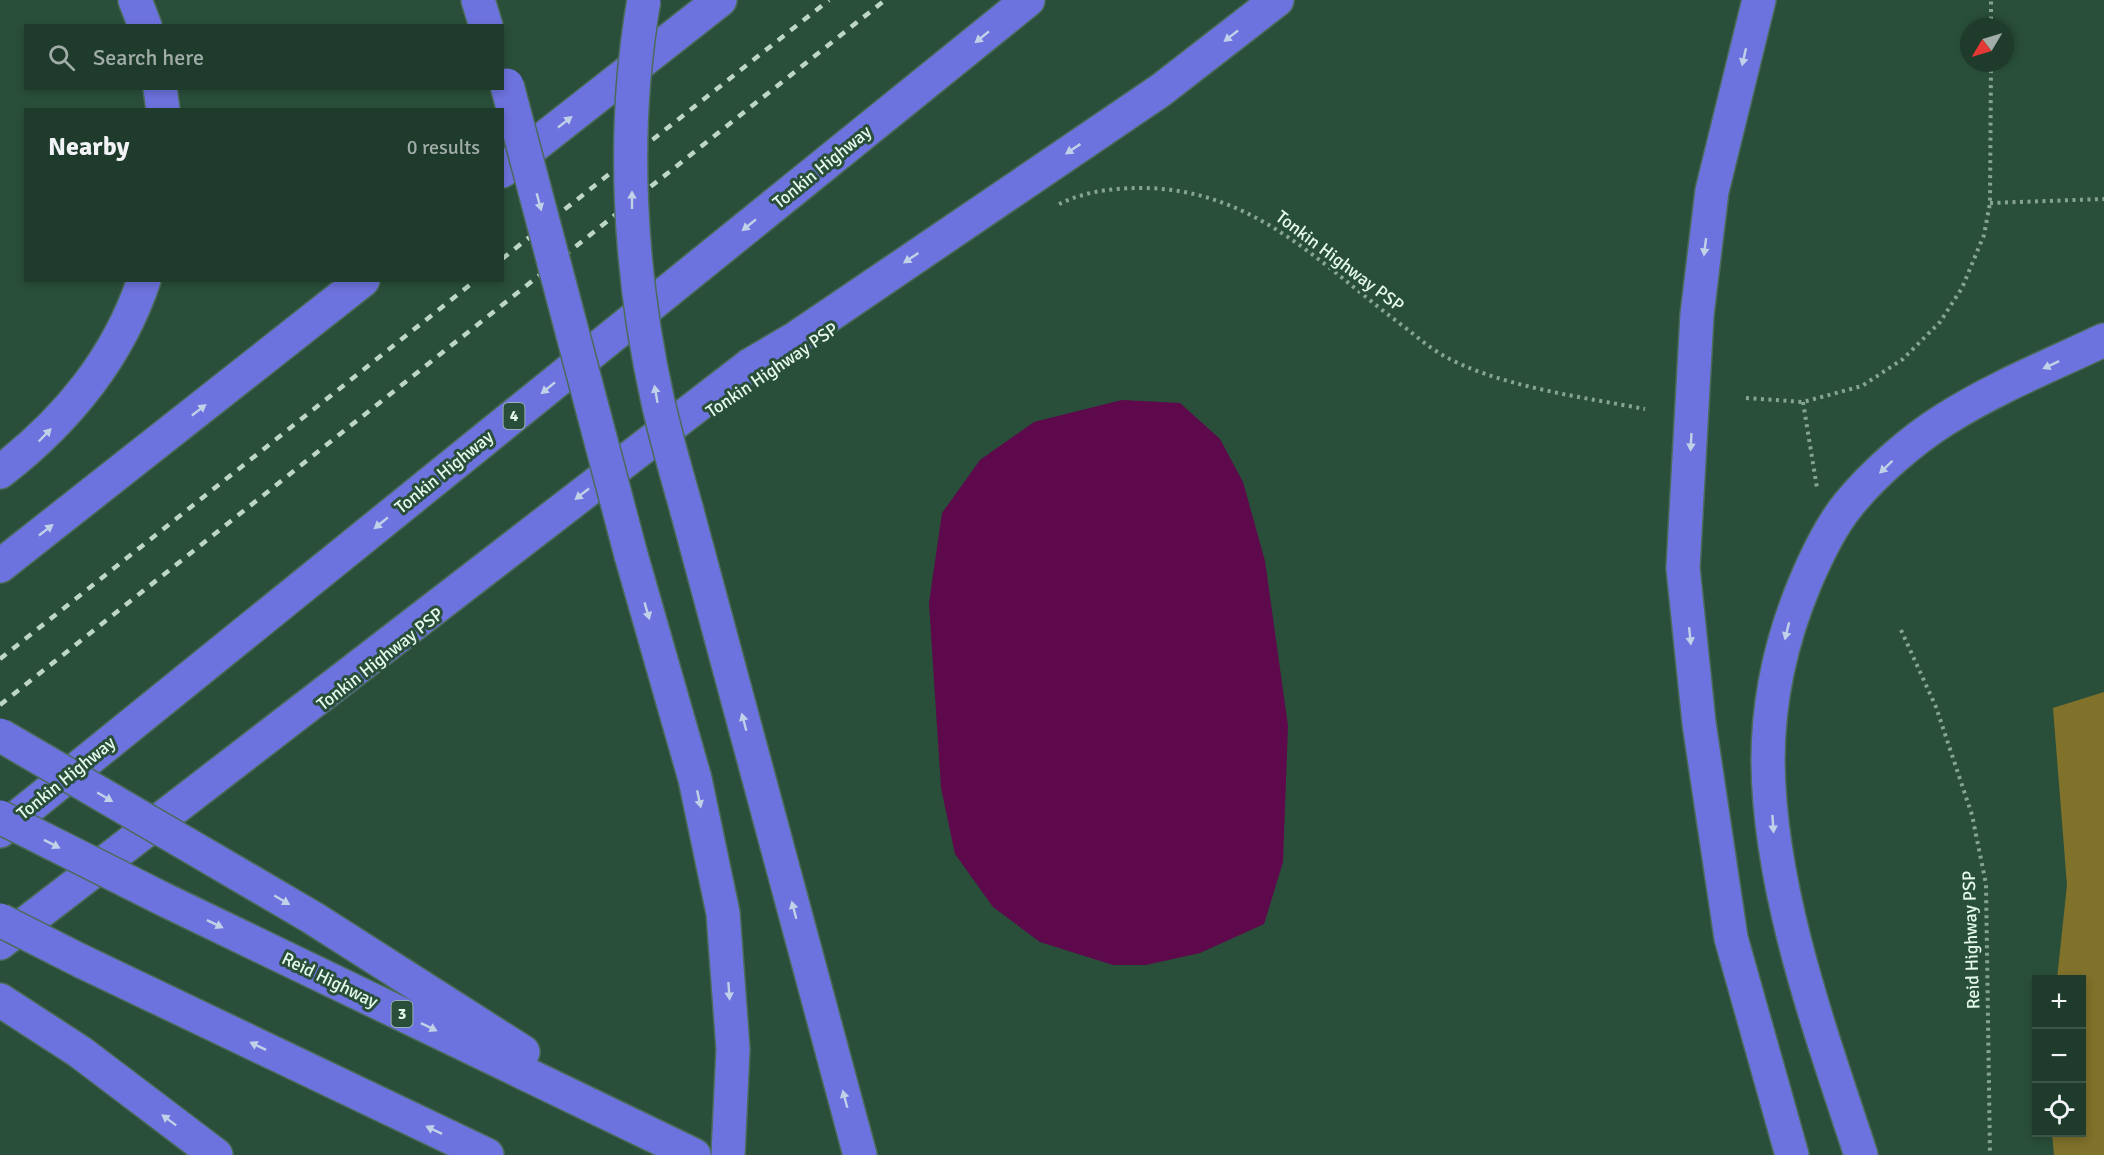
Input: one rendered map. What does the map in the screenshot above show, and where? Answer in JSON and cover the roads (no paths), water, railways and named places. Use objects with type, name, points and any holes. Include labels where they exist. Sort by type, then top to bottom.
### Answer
[{"type":"highway","points":[[135,0],[144,24]]},
{"type":"highway","points":[[478,0],[485,24]]},
{"type":"highway","points":[[644,0],[632,116],[632,212],[641,307],[658,402],[860,1155]]},
{"type":"highway","points":[[504,169],[720,0]]},
{"type":"highway","name":"Tonkin Highway","points":[[0,831],[1028,0]]},
{"type":"highway","points":[[0,943],[750,365],[796,338],[1161,90],[1277,0]]},
{"type":"highway","points":[[1759,0],[1712,191],[1697,315],[1683,568],[1699,723],[1731,938],[1792,1155]]},
{"type":"highway","points":[[505,78],[631,555],[695,779],[723,913],[733,1049],[728,1155]]},
{"type":"highway","points":[[160,90],[163,108]]},
{"type":"highway","points":[[0,472],[35,445],[76,403],[110,356],[136,303],[143,282]]},
{"type":"highway","points":[[0,566],[360,282]]},
{"type":"highway","points":[[1861,1155],[1826,1048],[1796,938],[1774,838],[1768,761],[1772,702],[1787,625],[1816,557],[1847,505],[1898,456],[1944,420],[2001,388],[2104,340]]},
{"type":"highway","points":[[0,735],[313,918],[641,1129]]},
{"type":"highway","name":"Reid Highway","points":[[0,817],[163,899],[694,1155]]},
{"type":"highway","points":[[0,920],[487,1155]]},
{"type":"highway","points":[[9,1006],[80,1052],[216,1155]]},
{"type":"railway","points":[[504,257],[829,0]]},
{"type":"railway","points":[[0,705],[885,0]]},
{"type":"railway","points":[[0,659],[473,282]]}]
